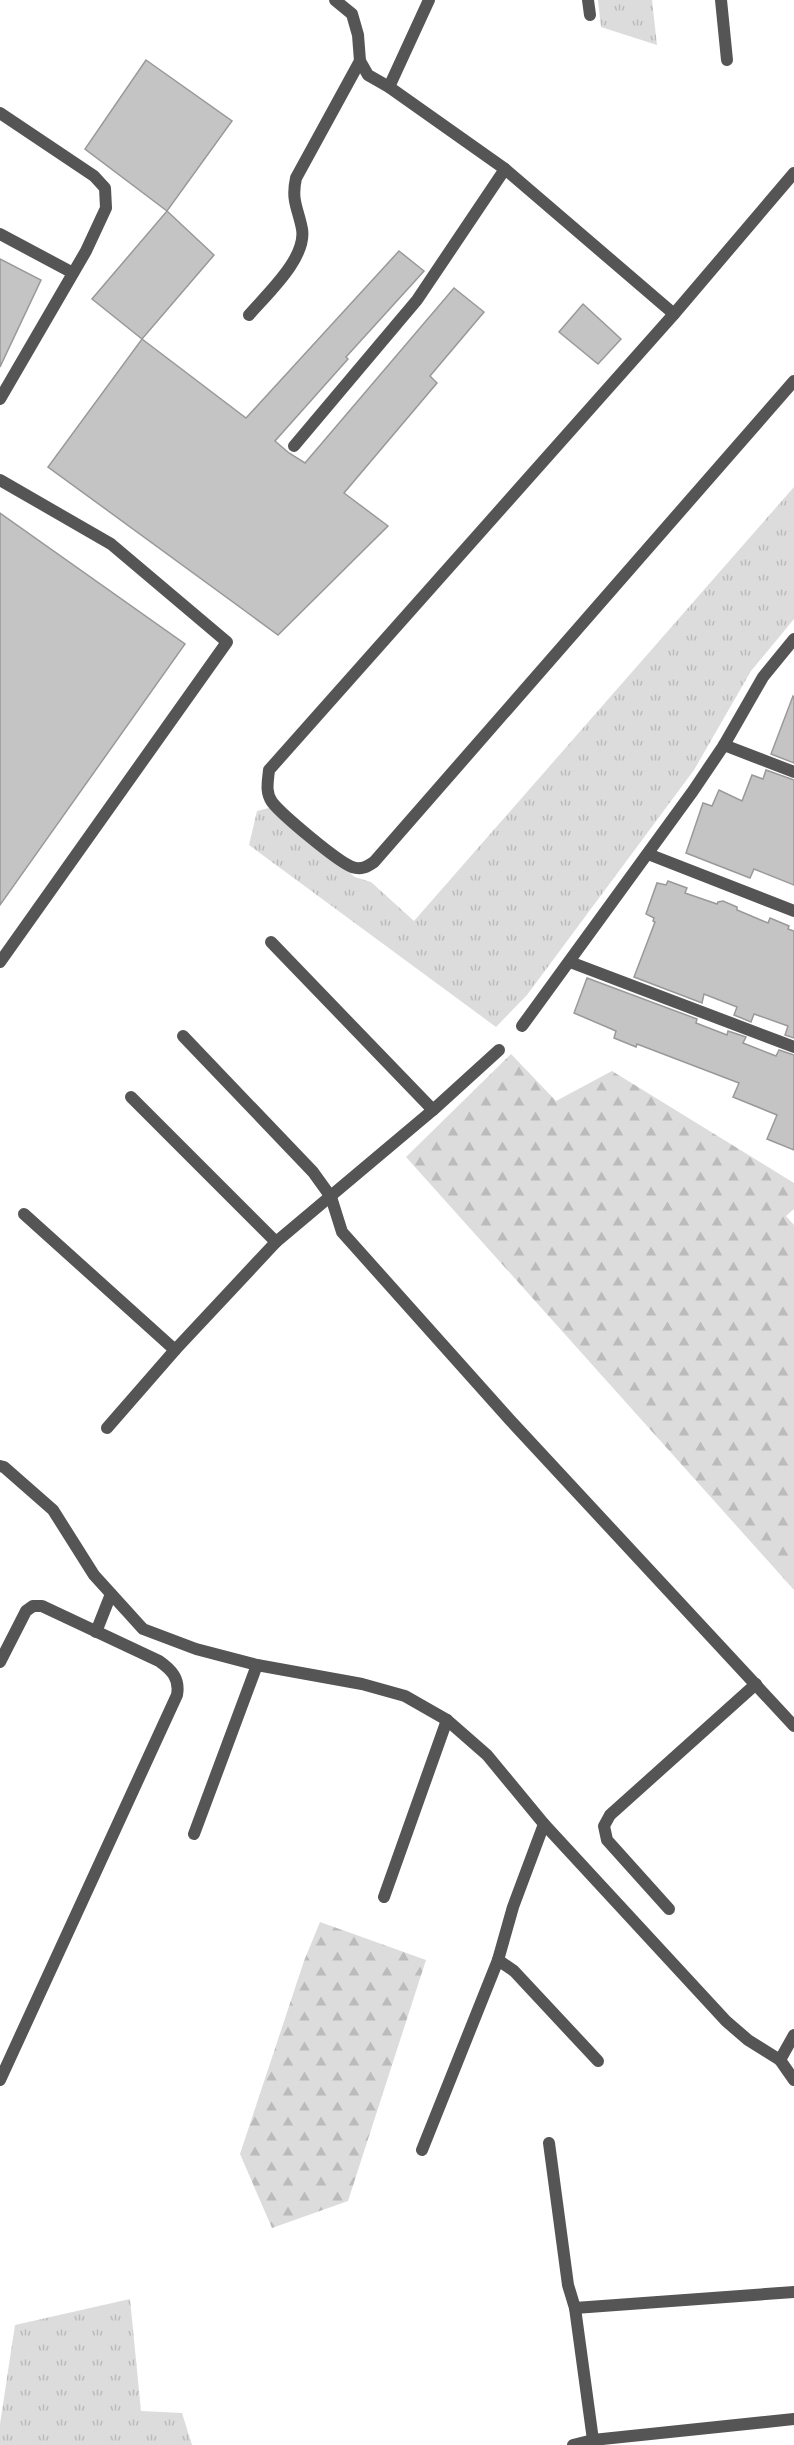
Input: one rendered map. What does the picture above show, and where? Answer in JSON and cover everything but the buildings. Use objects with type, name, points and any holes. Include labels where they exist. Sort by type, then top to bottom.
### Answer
[{"type":"street","points":[[336,0],[352,14],[358,35],[360,61],[368,75],[389,87],[505,169],[674,314]]},
{"type":"street","points":[[389,87],[429,0]]},
{"type":"street","points":[[588,0],[590,15]]},
{"type":"street","points":[[721,0],[727,60]]},
{"type":"street","points":[[249,315],[299,255],[303,240],[293,193],[296,178],[360,61]]},
{"type":"street","points":[[0,113],[94,176],[105,188],[106,208],[73,273],[0,399]]},
{"type":"street","points":[[294,446],[417,300],[505,169]]},
{"type":"street","points":[[794,173],[674,314],[269,770],[267,788],[272,801],[333,856],[354,868],[366,868],[374,862],[794,381]]},
{"type":"street","points":[[0,234],[73,273]]},
{"type":"street","points":[[0,480],[111,544],[227,642],[0,962]]},
{"type":"street","points":[[522,1026],[648,854],[724,745],[763,677],[794,639]]},
{"type":"street","points":[[724,745],[794,772]]},
{"type":"street","points":[[648,854],[794,910]]},
{"type":"street","points":[[271,942],[433,1110]]},
{"type":"street","points":[[570,962],[794,1047]]},
{"type":"street","points":[[183,1036],[314,1172],[331,1197],[342,1232],[510,1420],[794,1726]]},
{"type":"street","points":[[107,1428],[175,1350],[276,1242],[433,1110],[499,1050]]},
{"type":"street","points":[[131,1097],[276,1242]]},
{"type":"street","points":[[24,1214],[175,1350]]},
{"type":"street","points":[[0,1466],[53,1510],[94,1575],[143,1629],[196,1650],[257,1665],[362,1684],[405,1696],[447,1720],[487,1755],[544,1824],[726,2020],[748,2040],[780,2060],[794,2080]]},
{"type":"street","points":[[96,1632],[111,1594]]},
{"type":"street","points":[[0,1662],[20,1618],[33,1606],[42,1606],[168,1667],[179,1686],[177,1695],[0,2080]]},
{"type":"street","points":[[194,1834],[257,1665]]},
{"type":"street","points":[[669,1909],[607,1840],[604,1826],[610,1815],[756,1684]]},
{"type":"street","points":[[384,1897],[447,1720]]},
{"type":"street","points":[[422,2150],[498,1960],[513,1907],[544,1824]]},
{"type":"street","points":[[498,1960],[514,1971],[598,2061]]},
{"type":"street","points":[[780,2060],[794,2035]]},
{"type":"street","points":[[549,2143],[568,2285],[575,2308],[593,2440]]},
{"type":"street","points":[[575,2308],[794,2292]]},
{"type":"street","points":[[573,2445],[593,2440],[794,2419]]},
{"type":"green space","points":[[598,0],[652,0],[657,45],[601,27]]},
{"type":"green space","points":[[794,487],[794,619],[751,671],[694,770],[527,995],[496,1027],[249,845],[257,811],[269,808],[355,877],[371,882],[414,921]]},
{"type":"green space","points":[[511,1054],[556,1101],[612,1071],[794,1183],[794,1209],[786,1216],[794,1225],[794,1590],[406,1157]]},
{"type":"green space","points":[[320,1922],[426,1960],[348,2201],[272,2228],[240,2154],[304,1961]]},
{"type":"green space","points":[[130,2299],[141,2411],[182,2413],[192,2445],[0,2445],[0,2424],[15,2325]]}]
